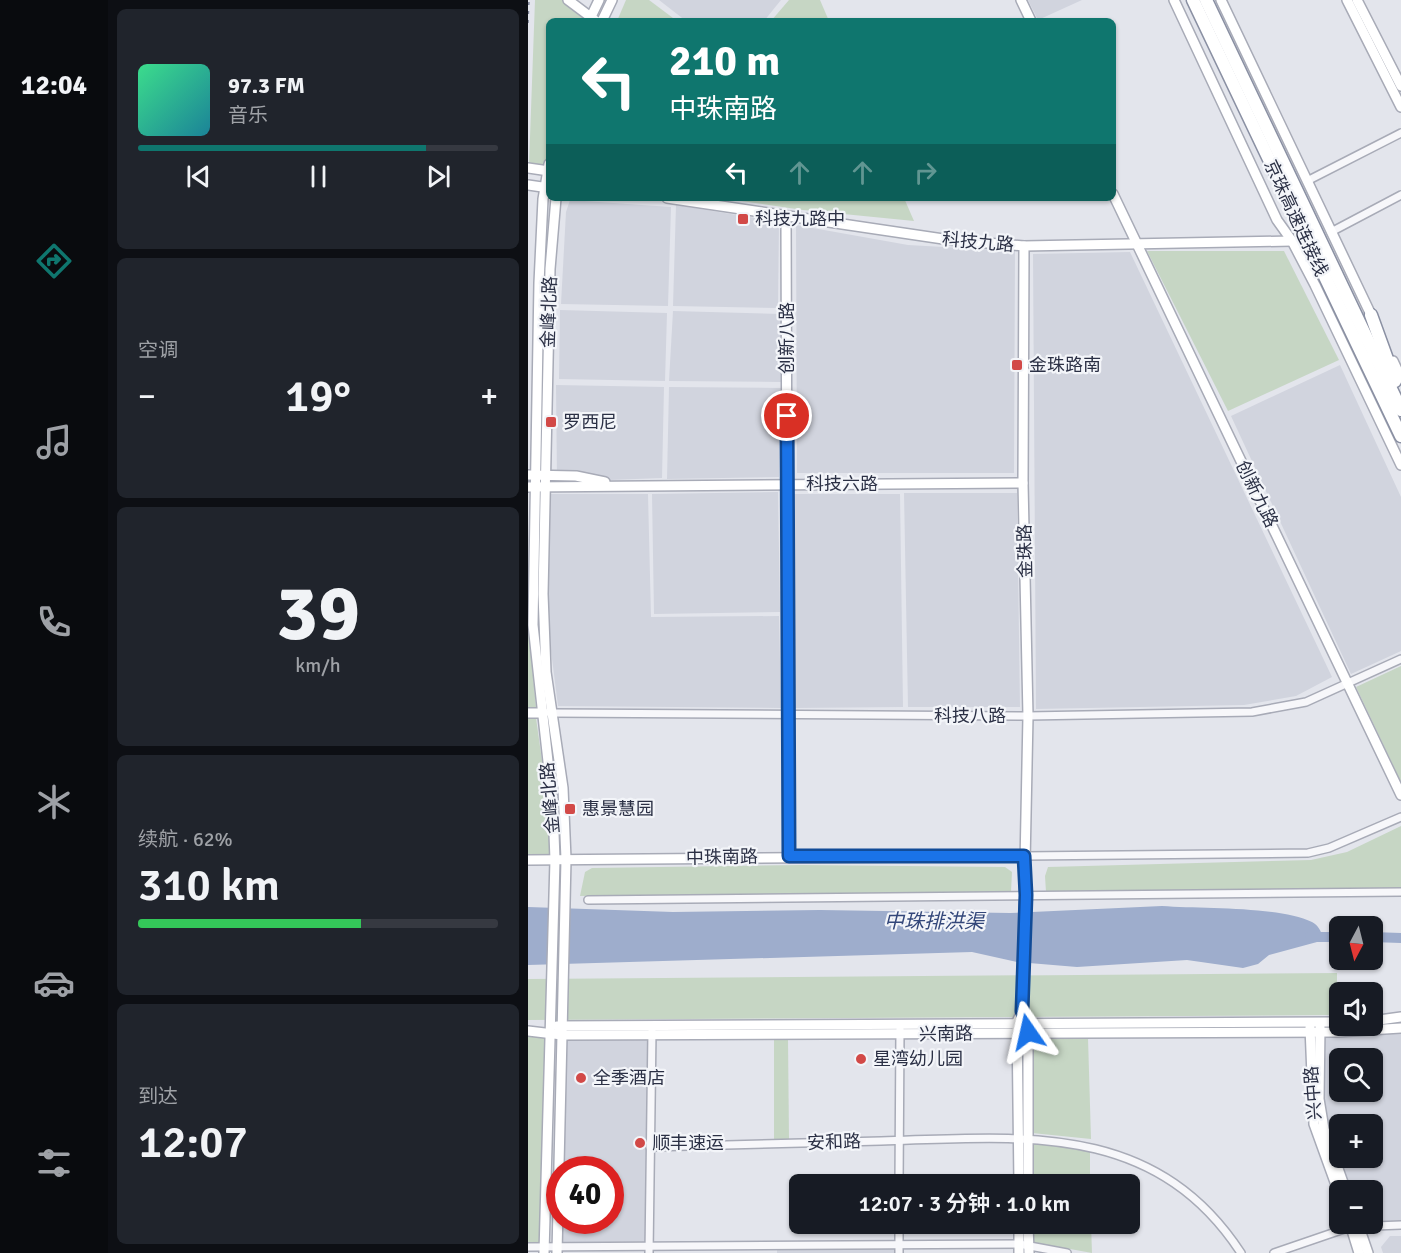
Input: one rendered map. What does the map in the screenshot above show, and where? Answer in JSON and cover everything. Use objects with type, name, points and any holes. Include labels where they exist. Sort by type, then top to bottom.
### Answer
[{"type":"highway","name":"京珠高速连接线","points":[[1193,0],[1401,436]]},
{"type":"highway","name":"京珠高速连接线","points":[[1206,0],[1401,410]]},
{"type":"highway","points":[[1371,315],[1401,396]]},
{"type":"street","points":[[568,0],[589,18]]},
{"type":"street","points":[[592,18],[599,0]]},
{"type":"street","points":[[603,18],[612,0]]},
{"type":"street","points":[[1021,0],[1030,18]]},
{"type":"street","points":[[1174,0],[1277,220],[1292,241],[1401,465]]},
{"type":"street","points":[[1221,0],[1401,378]]},
{"type":"street","points":[[1347,0],[1401,107]]},
{"type":"street","points":[[1357,0],[1401,86]]},
{"type":"street","points":[[1307,181],[1401,133]]},
{"type":"street","points":[[528,168],[546,168]]},
{"type":"street","points":[[528,185],[546,188]]},
{"type":"street","points":[[1331,232],[1401,197]]},
{"type":"street","name":"金峰北路","points":[[546,200],[539,283],[532,625],[553,807],[556,1000],[562,1031],[557,1250]]},
{"type":"street","name":"创新九路","points":[[1116,200],[1401,795]]},
{"type":"street","name":"金峰北路","points":[[536,475],[556,201]]},
{"type":"street","name":"科技九路","points":[[687,201],[950,240],[1024,246],[1292,241]]},
{"type":"street","name":"创新八路","points":[[786,216],[789,856]]},
{"type":"street","name":"金珠路","points":[[1023,1027],[1028,716],[1023,483],[1024,246]]},
{"type":"street","name":"科技六路","points":[[536,475],[576,477],[625,486]]},
{"type":"street","name":"科技六路","points":[[536,487],[787,483],[1023,483]]},
{"type":"street","name":"金峰北路","points":[[536,487],[544,631],[562,788],[566,859],[556,1000],[550,1029],[544,1250]]},
{"type":"street","name":"科技八路","points":[[528,713],[1028,716],[1252,712],[1306,702],[1348,685],[1401,659]]},
{"type":"street","points":[[1024,856],[1308,853],[1329,848],[1401,818]]},
{"type":"street","name":"中珠南路","points":[[528,860],[789,856],[1024,856]]},
{"type":"street","points":[[588,900],[1401,892]]},
{"type":"street","points":[[1383,1019],[1401,1017]]},
{"type":"street","points":[[899,1174],[900,1023]]},
{"type":"street","name":"兴南路","points":[[528,1026],[562,1031],[900,1023],[1023,1027],[1401,1028]]},
{"type":"street","name":"兴南路","points":[[1315,1027],[1329,1024]]},
{"type":"street","points":[[1020,1174],[1023,1137],[1023,1027]]},
{"type":"street","name":"兴南路","points":[[652,1030],[900,1035],[1023,1027]]},
{"type":"street","name":"兴中路","points":[[1315,1027],[1322,1119],[1342,1180]]},
{"type":"street","name":"兴中路","points":[[1315,1027],[1314,1124],[1334,1180]]},
{"type":"street","name":"兴南路","points":[[528,1031],[550,1029]]},
{"type":"street","points":[[649,1250],[652,1030]]},
{"type":"street","points":[[1023,1137],[1027,1174]]},
{"type":"street","name":"安和路","points":[[650,1147],[1023,1137],[1083,1144],[1140,1164],[1191,1196],[1213,1217],[1241,1253]]},
{"type":"street","points":[[1383,1225],[1401,1225]]},
{"type":"street","points":[[1021,1234],[1024,1249]]},
{"type":"street","points":[[1024,1249],[1026,1234]]},
{"type":"street","points":[[1274,1253],[1329,1234]]},
{"type":"street","points":[[1356,1234],[1359,1253]]},
{"type":"street","points":[[1358,1234],[1368,1253]]},
{"type":"street","points":[[528,1247],[544,1250],[1024,1249],[1068,1253]]},
{"type":"shaded area","points":[[659,0],[781,0],[766,18],[682,18]]},
{"type":"shaded area","points":[[1028,0],[1082,0],[1042,18],[1037,18]]},
{"type":"shaded area","points":[[570,201],[671,207],[668,306],[561,304],[566,212]]},
{"type":"shaded area","points":[[676,205],[779,222],[778,308],[673,306]]},
{"type":"shaded area","points":[[796,225],[908,245],[1015,251],[1014,473],[797,473]]},
{"type":"shaded area","points":[[1130,252],[1332,677],[1296,696],[1244,705],[1036,709],[1033,254]]},
{"type":"shaded area","points":[[560,310],[667,313],[665,381],[559,379]]},
{"type":"shaded area","points":[[673,311],[781,314],[781,382],[669,381]]},
{"type":"shaded area","points":[[1340,365],[1401,497],[1401,651],[1351,674],[1231,416]]},
{"type":"shaded area","points":[[556,385],[664,387],[662,478],[557,482]]},
{"type":"shaded area","points":[[669,387],[781,388],[779,477],[667,479]]},
{"type":"shaded area","points":[[778,492],[780,612],[654,614],[652,494]]},
{"type":"shaded area","points":[[904,493],[1017,493],[1020,707],[908,707]]},
{"type":"shaded area","points":[[549,494],[648,494],[651,617],[779,616],[781,708],[558,706],[548,627]]},
{"type":"shaded area","points":[[792,494],[900,494],[903,707],[794,708]]},
{"type":"shaded area","points":[[1401,1033],[1401,1222],[1383,1223],[1383,1180],[1347,1180],[1343,1168],[1383,1168],[1383,1114],[1329,1114],[1329,1125],[1325,1113],[1324,1036],[1383,1036],[1383,1034]]},
{"type":"shaded area","points":[[648,1037],[645,1243],[560,1244],[560,1234],[624,1234],[624,1156],[562,1156],[565,1038]]},
{"type":"shaded area","points":[[1390,1236],[1401,1236],[1401,1253],[1383,1253],[1381,1247]]},
{"type":"shaded area","points":[[777,1249],[894,1249],[894,1253],[777,1253]]},
{"type":"green space","points":[[535,0],[562,0],[583,18],[546,18],[546,167],[529,165]]},
{"type":"green space","points":[[626,0],[649,0],[673,18],[618,18]]},
{"type":"green space","points":[[789,0],[820,0],[828,18],[774,18]]},
{"type":"green space","points":[[741,201],[905,201],[914,221],[803,210]]},
{"type":"green space","points":[[1147,251],[1284,251],[1339,360],[1228,411]]},
{"type":"green space","points":[[528,624],[536,707],[528,708]]},
{"type":"green space","points":[[1401,666],[1401,782],[1356,687]]},
{"type":"green space","points":[[528,718],[536,718],[549,810],[549,854],[528,854]]},
{"type":"green space","points":[[1401,826],[1401,889],[1046,892],[1045,876],[1048,867],[1311,860],[1347,852]]},
{"type":"green space","points":[[801,865],[1005,867],[1012,872],[1011,892],[580,896],[585,872],[592,868]]},
{"type":"green space","points":[[1337,973],[1337,982],[1329,982],[1329,1015],[528,1020],[528,979]]},
{"type":"green space","points":[[528,1034],[547,1035],[540,1243],[528,1243]]},
{"type":"green space","points":[[1088,1038],[1091,1139],[1032,1133],[1032,1039]]},
{"type":"green space","points":[[774,1039],[788,1039],[789,1139],[774,1140]]},
{"type":"green space","points":[[1033,1142],[1090,1152],[1090,1174],[1033,1174]]},
{"type":"green space","points":[[1032,1234],[1091,1234],[1092,1253],[1032,1242]]},
{"type":"water","points":[[1162,906],[1280,913],[1312,922],[1318,927],[1323,937],[1317,942],[1269,955],[1258,964],[1243,968],[1187,960],[1077,967],[1017,962],[972,952],[528,965],[528,907],[673,912],[820,910],[1010,913]]},
{"type":"waterway","name":"中珠排洪渠","points":[[1310,937],[1329,937]]},
{"type":"waterway","name":"中珠排洪渠","points":[[1383,937],[1401,938]]},
{"type":"railway","points":[[528,23],[529,0]]},
{"type":"place","name":"科技九路中","points":[[743,219]]},
{"type":"place","name":"金珠路南","points":[[1017,365]]},
{"type":"place","name":"罗西尼","points":[[551,422]]},
{"type":"place","name":"惠景慧园","points":[[570,809]]},
{"type":"place","name":"星湾幼儿园","points":[[861,1059]]},
{"type":"place","name":"全季酒店","points":[[581,1078]]},
{"type":"place","name":"顺丰速运","points":[[640,1143]]},
{"type":"route","points":[[787,416],[789,856],[1024,856],[1026,895],[1022,1011],[1028,1032]]}]
